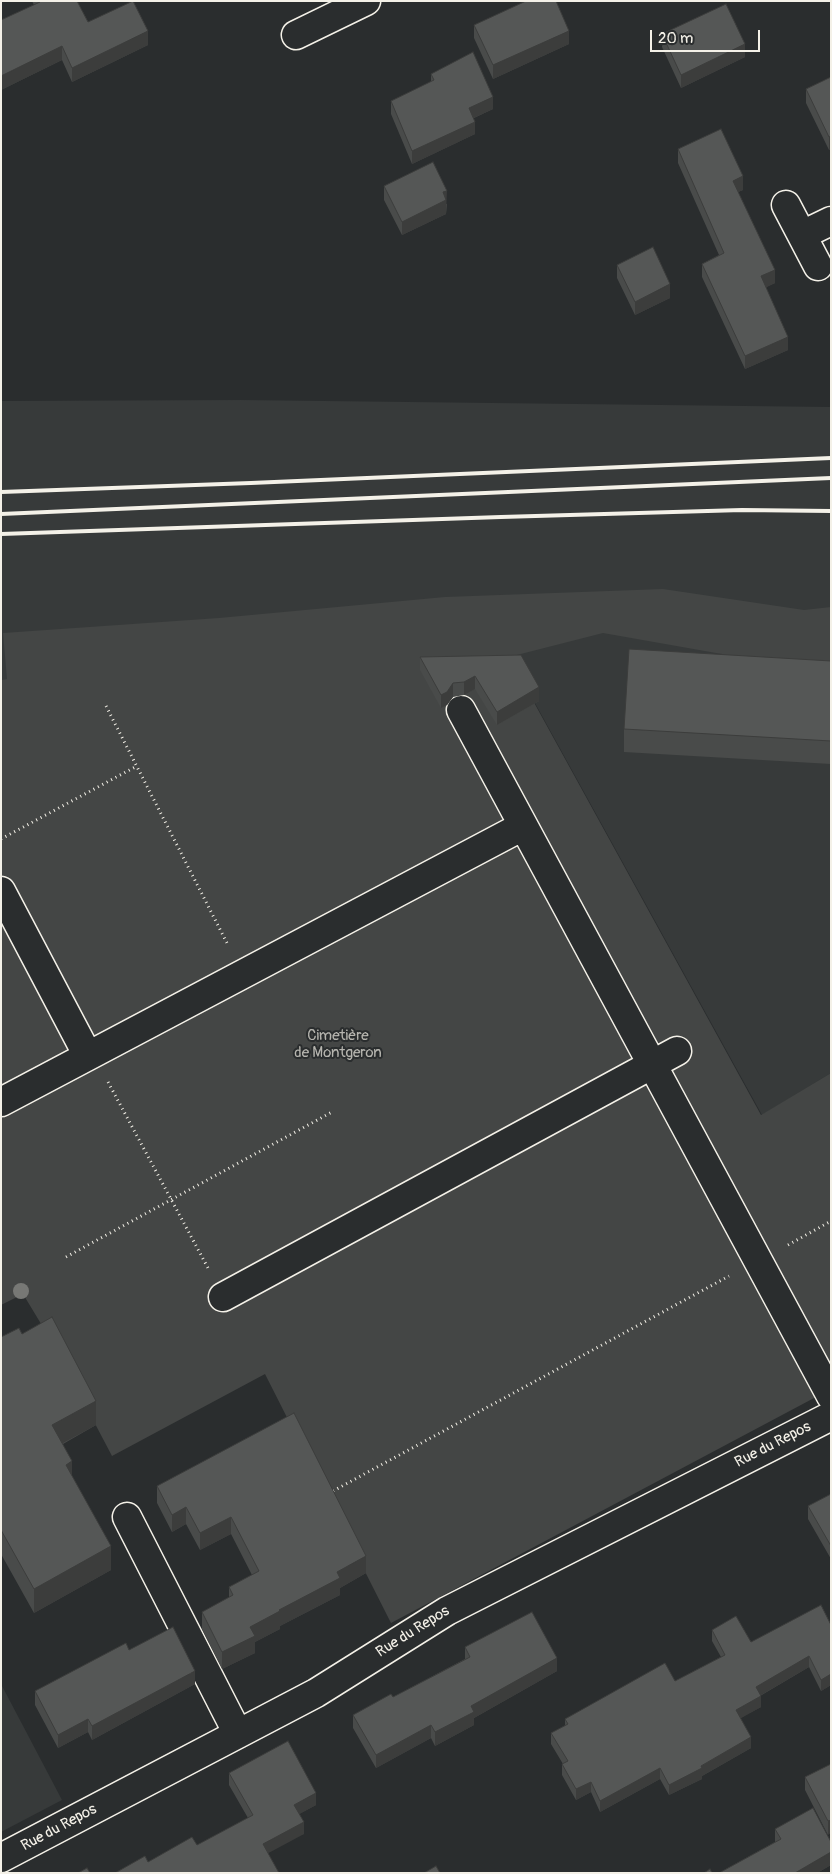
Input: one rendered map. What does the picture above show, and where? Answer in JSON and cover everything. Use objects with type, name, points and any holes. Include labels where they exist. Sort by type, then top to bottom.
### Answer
[{"type":"street","points":[[296,34],[366,1]]},
{"type":"street","points":[[786,205],[818,266]]},
{"type":"street","points":[[802,235],[831,221]]},
{"type":"street","points":[[461,710],[831,1396]]},
{"type":"street","points":[[1,1102],[523,826]]},
{"type":"street","points":[[1,891],[88,1056]]},
{"type":"street","points":[[223,1297],[677,1051]]},
{"type":"street","name":"Rue du Repos","points":[[1,1858],[316,1693],[447,1611],[831,1416]]},
{"type":"street","points":[[127,1517],[238,1734]]},
{"type":"path","points":[[106,706],[243,974]]},
{"type":"path","points":[[1,839],[137,766]]},
{"type":"path","points":[[88,1056],[101,1069],[223,1297]]},
{"type":"path","points":[[66,1257],[332,1112]]},
{"type":"path","points":[[333,1491],[831,1221]]},
{"type":"shaded area","points":[[241,400],[831,407],[831,1073],[762,1115],[509,656],[1,680],[1,401]]},
{"type":"shaded area","points":[[1,1684],[62,1800],[1,1832]]},
{"type":"green space","name":"Cimetière de Montgeron","points":[[663,589],[804,610],[831,607],[831,665],[750,659],[603,633],[509,657],[761,1115],[831,1073],[831,1389],[391,1623],[265,1374],[112,1456],[52,1342],[23,1294],[1,1305],[1,680],[7,679],[3,633],[219,618],[445,597]]},
{"type":"building","points":[[39,1],[77,1],[88,22],[133,1],[148,31],[72,68],[62,46],[1,76],[1,20]]},
{"type":"building","points":[[526,1],[556,1],[569,31],[493,65],[474,25]]},
{"type":"building","points":[[726,4],[745,44],[681,75],[662,34]]},
{"type":"building","points":[[473,52],[493,97],[469,108],[475,122],[412,151],[391,101],[434,80],[431,74]]},
{"type":"building","points":[[831,77],[831,136],[829,137],[806,89]]},
{"type":"building","points":[[721,129],[743,176],[733,181],[775,270],[761,276],[788,337],[745,356],[702,264],[724,253],[678,149]]},
{"type":"building","points":[[433,162],[447,191],[443,192],[446,200],[402,222],[384,186]]},
{"type":"building","points":[[653,247],[670,284],[635,302],[617,265]]},
{"type":"building","points":[[629,649],[831,661],[831,741],[624,729]]},
{"type":"building","points":[[521,655],[539,687],[497,712],[475,676],[464,682],[453,683],[447,692],[441,695],[420,657]]},
{"type":"building","points":[[52,1317],[96,1401],[52,1425],[72,1461],[66,1465],[111,1546],[34,1589],[1,1530],[1,1337],[19,1328],[22,1334]]},
{"type":"building","points":[[294,1413],[366,1556],[337,1572],[340,1578],[250,1627],[255,1636],[222,1652],[202,1612],[233,1595],[229,1587],[259,1571],[231,1517],[200,1533],[186,1507],[172,1515],[157,1486]]},
{"type":"building","points":[[831,1494],[831,1546],[808,1506]]},
{"type":"building","points":[[821,1605],[831,1625],[831,1674],[821,1680],[809,1656],[756,1687],[761,1696],[736,1710],[751,1737],[701,1766],[702,1768],[669,1785],[660,1768],[600,1801],[591,1782],[576,1789],[562,1764],[568,1761],[551,1733],[568,1724],[565,1719],[665,1663],[675,1681],[725,1655],[712,1630],[736,1616],[751,1642]]},
{"type":"building","points":[[532,1612],[557,1658],[471,1706],[474,1712],[435,1732],[431,1725],[376,1755],[353,1715],[391,1694],[393,1697],[470,1657],[465,1647]]},
{"type":"building","points":[[173,1627],[195,1671],[92,1726],[88,1719],[58,1735],[35,1691],[126,1643],[129,1650]]},
{"type":"building","points":[[288,1741],[316,1793],[294,1805],[304,1822],[263,1844],[279,1873],[115,1873],[145,1856],[148,1862],[192,1837],[197,1845],[253,1815],[229,1773]]},
{"type":"building","points":[[831,1764],[831,1820],[828,1821],[805,1777]]},
{"type":"building","points":[[813,1808],[831,1842],[831,1852],[795,1873],[719,1873],[781,1839],[775,1829]]},
{"type":"building","points":[[436,1866],[440,1873],[424,1873]]},
{"type":"building","points":[[87,1868],[90,1873],[78,1873]]},
{"type":"building","points":[[710,1869],[712,1873],[704,1873]]},
{"type":"railway","points":[[1,492],[831,458]]},
{"type":"railway","points":[[1,514],[831,478]]},
{"type":"railway","points":[[1,534],[742,510],[831,511]]}]
